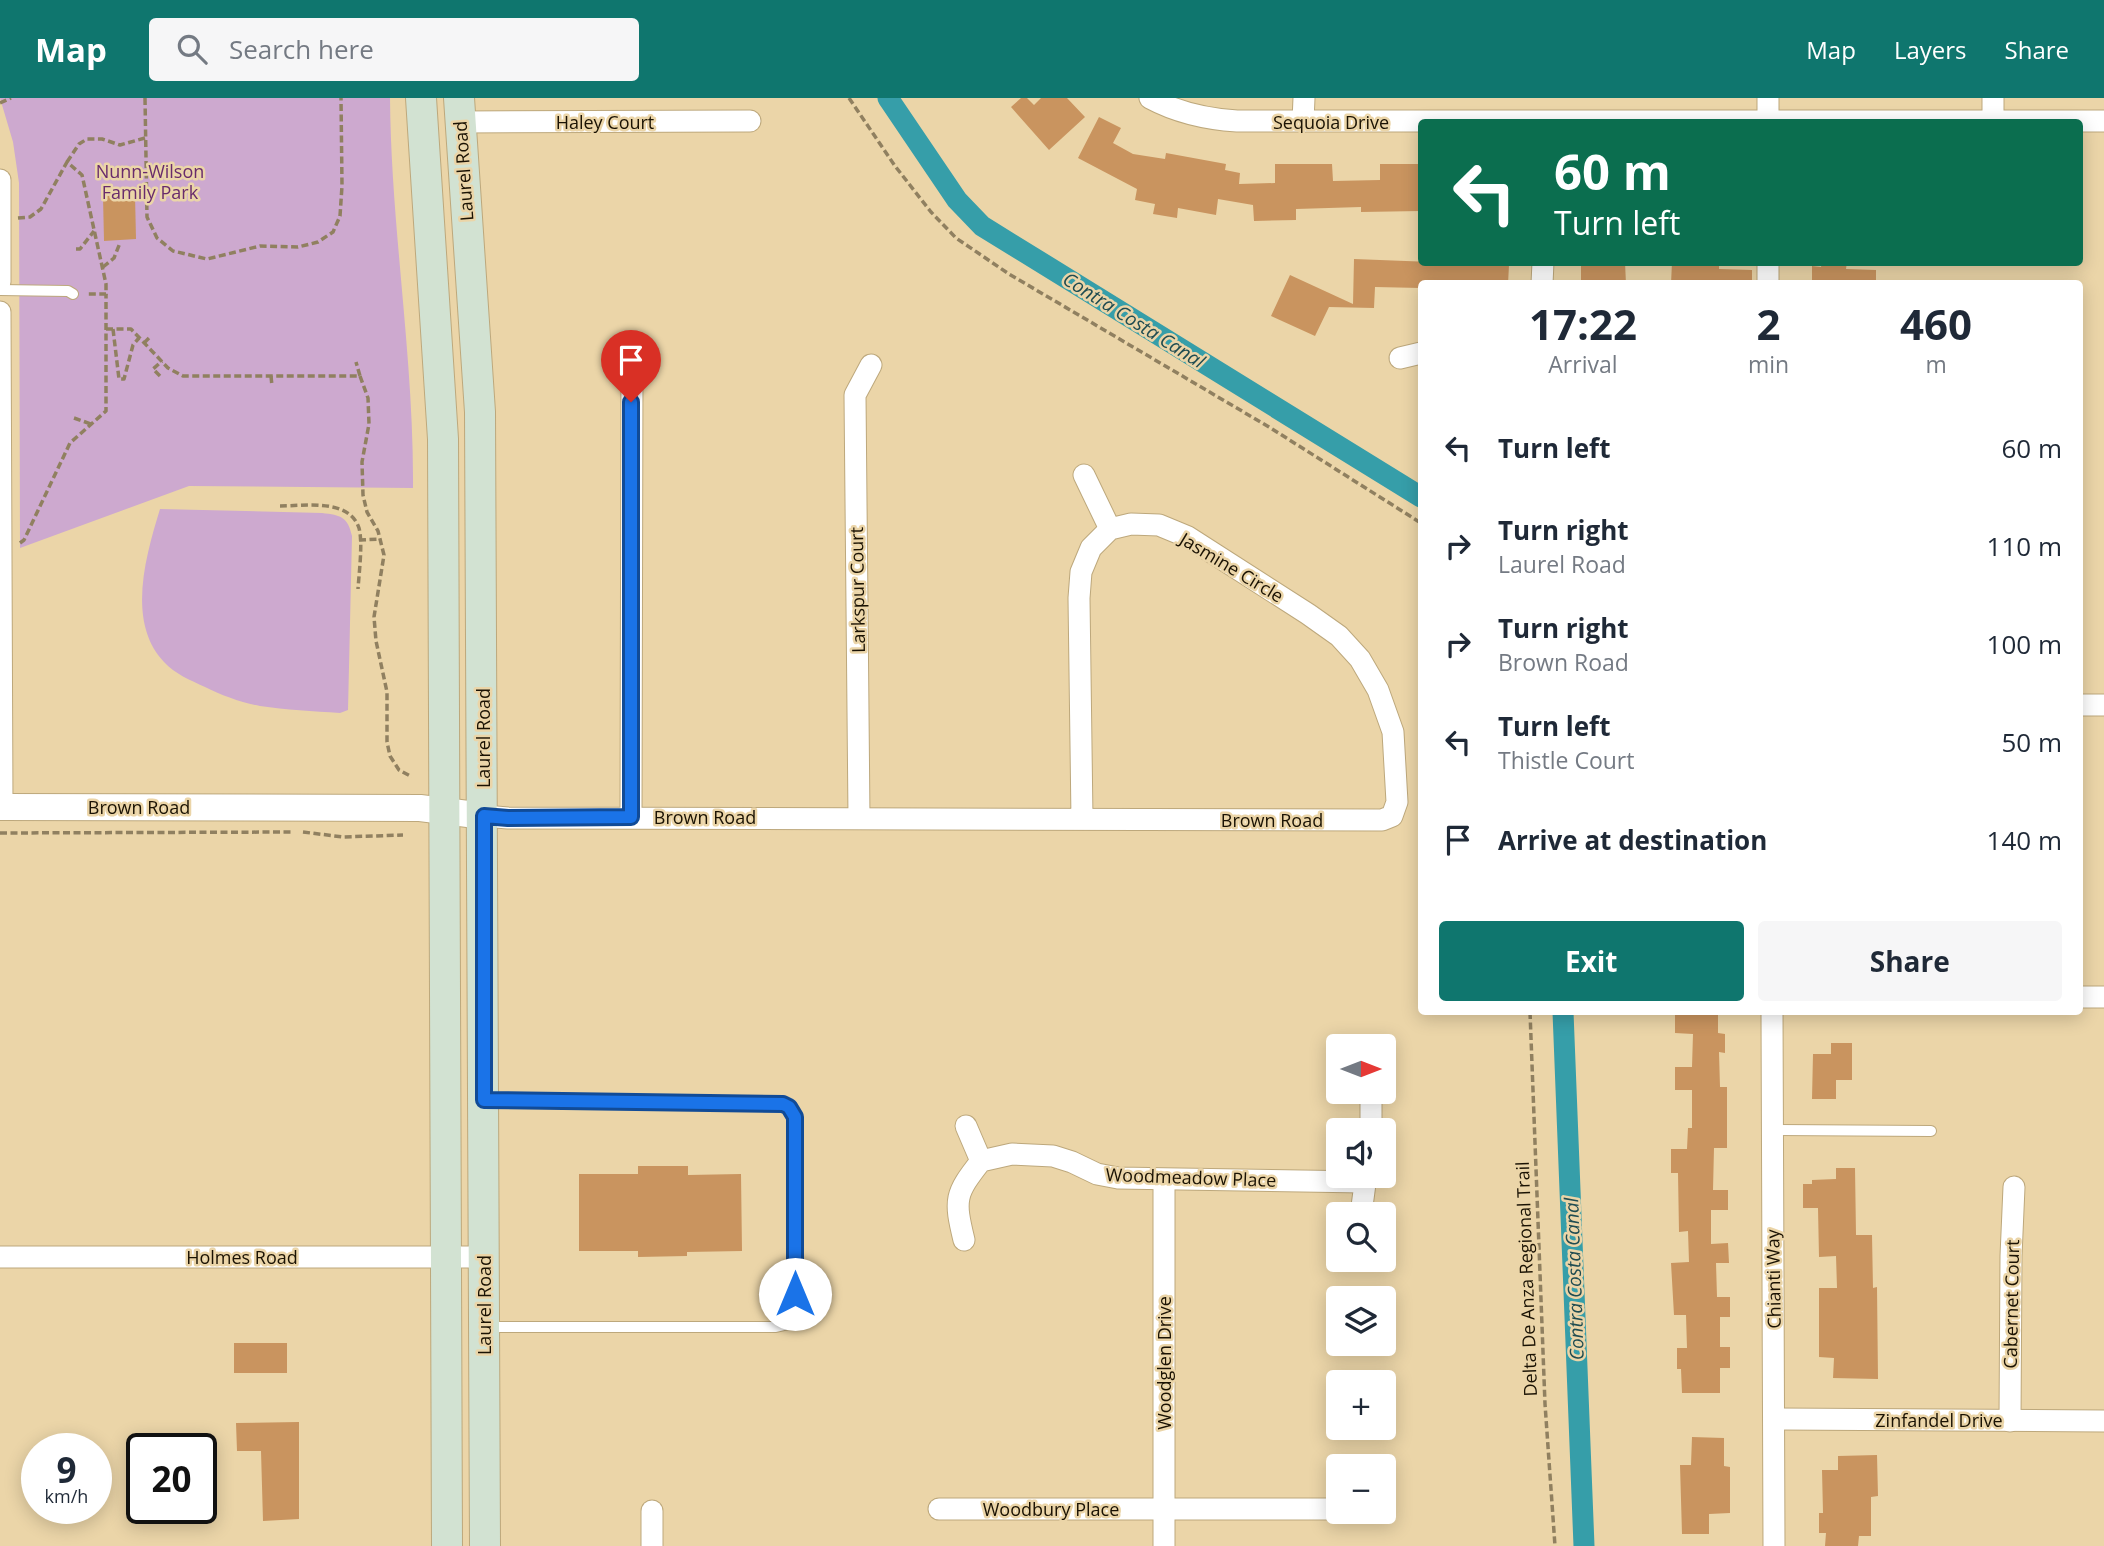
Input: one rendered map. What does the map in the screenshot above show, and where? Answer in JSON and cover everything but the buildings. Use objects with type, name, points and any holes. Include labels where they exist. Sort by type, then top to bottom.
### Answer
[{"type":"main road","points":[[421,98],[443,439],[447,1546]]},
{"type":"main road","name":"Laurel Road","points":[[459,110],[480,412],[484,816],[485,1546]]},
{"type":"street","name":"Sequoia Drive","points":[[1150,98],[1186,114],[1212,120],[1418,121]]},
{"type":"street","points":[[1303,121],[1304,98]]},
{"type":"street","points":[[1768,98],[1768,119]]},
{"type":"street","points":[[1993,98],[1993,119]]},
{"type":"street","name":"Haley Court","points":[[459,110],[750,121]]},
{"type":"street","name":"Sequoia Drive","points":[[2083,121],[2104,121]]},
{"type":"street","points":[[0,180],[0,282]]},
{"type":"street","points":[[0,312],[1,807]]},
{"type":"street","points":[[1400,358],[1418,354]]},
{"type":"street","points":[[631,817],[632,364]]},
{"type":"street","name":"Larkspur Court","points":[[859,818],[855,395],[871,365]]},
{"type":"street","points":[[1082,819],[1079,598],[1082,572],[1091,548],[1110,529],[1084,475]]},
{"type":"street","name":"Jasmine Circle","points":[[1110,529],[1131,524],[1159,526],[1188,537],[1339,636],[1360,659],[1378,690],[1394,732],[1397,802],[1392,816],[1369,821]]},
{"type":"street","points":[[2083,705],[2104,705]]},
{"type":"street","name":"Brown Road","points":[[1,807],[420,808],[508,818],[1369,821]]},
{"type":"street","points":[[2083,997],[2104,997]]},
{"type":"street","name":"Chianti Way","points":[[1772,1015],[1774,1546]]},
{"type":"street","points":[[964,1240],[958,1213],[961,1186],[981,1161],[966,1126]]},
{"type":"street","name":"Woodmeadow Place","points":[[981,1161],[1012,1154],[1053,1156],[1097,1174],[1118,1178],[1326,1179]]},
{"type":"street","name":"Woodglen Drive","points":[[1164,1180],[1164,1546]]},
{"type":"street","name":"Cabernet Court","points":[[2010,1421],[2014,1188]]},
{"type":"street","name":"Holmes Road","points":[[0,1257],[484,1257]]},
{"type":"street","name":"Zinfandel Drive","points":[[1774,1419],[2104,1422]]},
{"type":"street","name":"Woodbury Place","points":[[939,1509],[1326,1509]]},
{"type":"street","points":[[652,1511],[652,1546]]},
{"type":"lane","points":[[0,290],[68,291],[78,294]]},
{"type":"lane","points":[[484,1100],[783,1104],[789,1107],[795,1117],[795,1319],[789,1324],[776,1327],[485,1327]]},
{"type":"lane","points":[[1772,1130],[1931,1131]]},
{"type":"path","points":[[0,103],[11,98]]},
{"type":"path","points":[[145,98],[147,217],[157,239],[173,251],[207,259],[260,246],[298,247],[318,242],[333,232],[340,216],[342,186],[341,98]]},
{"type":"path","points":[[849,98],[895,166],[931,212],[956,238],[1009,274],[1269,427],[1418,521]]},
{"type":"path","points":[[17,218],[30,217],[41,209],[67,162],[79,144],[87,139],[102,139],[120,145],[145,138]]},
{"type":"path","points":[[18,543],[24,540],[70,443],[106,411],[106,294],[103,267],[82,175],[67,162]]},
{"type":"path","points":[[76,249],[80,249],[94,231]]},
{"type":"path","points":[[103,267],[114,258],[120,243]]},
{"type":"path","points":[[78,294],[106,294]]},
{"type":"path","points":[[106,328],[131,329],[162,361],[183,376],[360,376]]},
{"type":"path","points":[[113,328],[119,379],[124,379],[134,345],[139,338]]},
{"type":"path","points":[[144,343],[151,336]]},
{"type":"path","points":[[160,376],[153,369],[162,361]]},
{"type":"path","points":[[356,362],[368,398],[369,424],[362,470],[363,495],[384,555],[374,617],[376,641],[387,692],[387,741],[390,756],[399,770],[412,777]]},
{"type":"path","points":[[271,376],[272,386]]},
{"type":"path","points":[[74,418],[91,424]]},
{"type":"path","points":[[280,506],[333,507],[344,510],[353,518],[359,529],[358,589]]},
{"type":"path","points":[[359,540],[380,539]]},
{"type":"path","points":[[0,833],[307,832],[343,837],[403,835]]},
{"type":"path","name":"Delta De Anza Regional Trail","points":[[1530,1015],[1545,1404],[1555,1546]]},
{"type":"green space","name":"Nunn-Wilson Family Park","points":[[0,98],[390,98],[394,196],[410,390],[413,488],[189,486],[20,548],[19,183],[13,142]]},
{"type":"green space","points":[[160,509],[322,513],[339,516],[346,521],[352,536],[348,710],[340,713],[310,711],[246,703],[188,679],[164,662],[152,646],[145,628],[142,608],[145,567]]},
{"type":"waterway","name":"Contra Costa Canal","points":[[888,98],[957,200],[982,226],[1418,495]]},
{"type":"waterway","name":"Contra Costa Canal","points":[[1563,1015],[1584,1546]]},
{"type":"route","points":[[631,402],[631,817],[484,816],[484,1100],[783,1104],[789,1107],[795,1117],[795,1294]]}]
